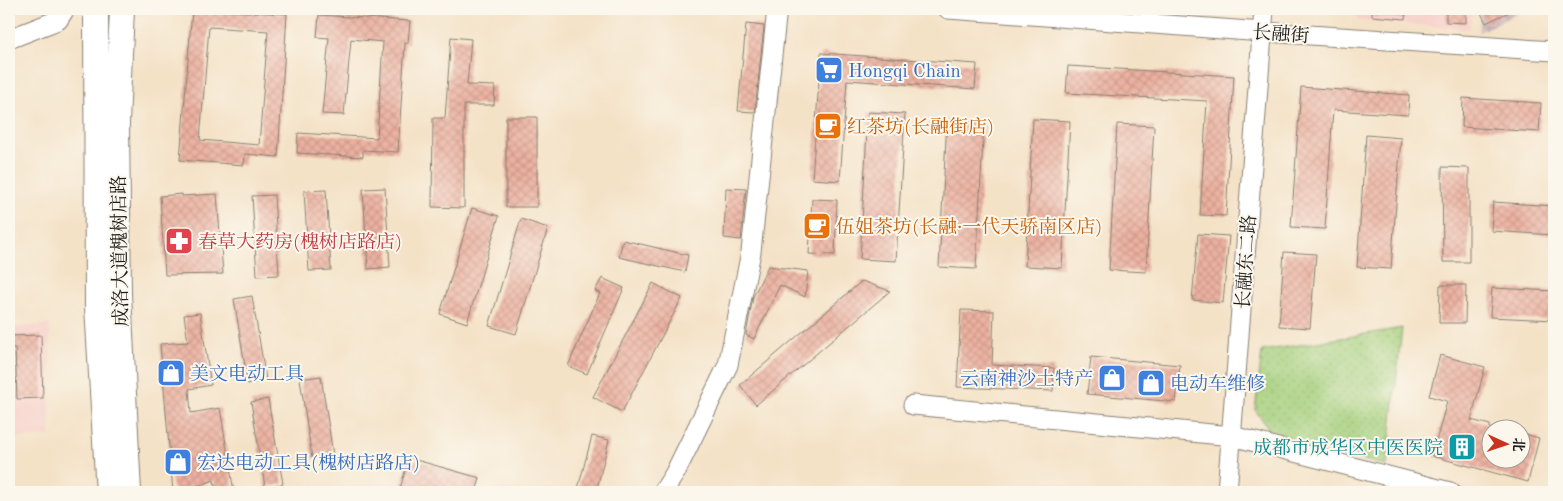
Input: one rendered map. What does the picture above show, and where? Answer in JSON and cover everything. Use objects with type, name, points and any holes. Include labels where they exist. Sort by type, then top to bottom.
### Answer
[{"type":"main road","name":"成洛大道槐树店路","points":[[96,9],[97,307],[108,492]]},
{"type":"main road","name":"成洛大道槐树店路","points":[[122,9],[117,123],[119,294],[129,492]]},
{"type":"street","points":[[9,38],[58,20],[65,9]]},
{"type":"street","points":[[663,492],[675,473],[728,365],[751,252],[777,9]]},
{"type":"street","name":"长融街","points":[[948,9],[1554,51]]},
{"type":"street","name":"长融东二路","points":[[1228,492],[1264,9]]},
{"type":"street","points":[[913,405],[1232,436],[1450,492]]},
{"type":"shaded area","points":[[1359,9],[1473,9],[1469,29],[1357,20]]},
{"type":"shaded area","points":[[1481,9],[1526,9],[1479,32]]},
{"type":"shaded area","points":[[50,324],[50,436],[9,439],[9,328]]},
{"type":"green space","points":[[1402,328],[1387,466],[1275,437],[1255,410],[1262,351]]},
{"type":"building","points":[[192,9],[287,14],[278,157],[245,154],[244,165],[180,160]],"holes":[[[209,27],[268,31],[259,145],[200,140]]]},
{"type":"building","points":[[1372,9],[1406,9],[1405,19],[1372,16]]},
{"type":"building","points":[[1446,9],[1466,9],[1466,23],[1446,22]]},
{"type":"building","points":[[1479,9],[1515,9],[1486,23]]},
{"type":"building","points":[[319,15],[410,21],[408,43],[405,43],[398,152],[363,150],[363,157],[297,153],[298,133],[377,138],[383,42],[351,39],[344,115],[322,114],[329,38],[317,37]]},
{"type":"building","points":[[746,24],[764,26],[755,112],[738,111]]},
{"type":"building","points":[[451,37],[471,39],[467,85],[495,86],[494,105],[464,105],[464,208],[432,207],[433,118],[445,118]]},
{"type":"building","points":[[821,53],[977,64],[975,89],[847,80],[840,181],[812,179]]},
{"type":"building","points":[[1068,66],[1234,76],[1226,216],[1200,215],[1207,101],[1066,93]]},
{"type":"building","points":[[1301,87],[1409,95],[1408,115],[1333,110],[1325,229],[1291,227]]},
{"type":"building","points":[[1463,98],[1541,103],[1539,132],[1462,127]]},
{"type":"building","points":[[868,112],[905,114],[896,261],[860,259]]},
{"type":"building","points":[[506,117],[537,117],[537,207],[506,207]]},
{"type":"building","points":[[1033,119],[1070,121],[1062,268],[1025,266]]},
{"type":"building","points":[[947,120],[984,122],[976,269],[939,267]]},
{"type":"building","points":[[1117,124],[1154,126],[1146,272],[1109,270]]},
{"type":"building","points":[[1366,135],[1401,138],[1391,269],[1357,267]]},
{"type":"building","points":[[1442,167],[1469,168],[1469,262],[1443,262]]},
{"type":"building","points":[[385,188],[390,267],[368,269],[363,189]]},
{"type":"building","points":[[726,188],[746,189],[741,240],[724,238]]},
{"type":"building","points":[[326,190],[331,270],[309,271],[304,191]]},
{"type":"building","points":[[182,194],[182,196],[217,194],[223,274],[165,275],[160,196]]},
{"type":"building","points":[[274,195],[279,275],[257,276],[252,196]]},
{"type":"building","points":[[812,199],[837,200],[835,255],[809,254]]},
{"type":"building","points":[[1493,202],[1554,206],[1554,235],[1491,231]]},
{"type":"building","points":[[472,208],[499,216],[467,323],[440,314]]},
{"type":"building","points":[[521,219],[548,228],[516,334],[489,326]]},
{"type":"building","points":[[1198,234],[1229,236],[1223,303],[1192,300]]},
{"type":"building","points":[[623,240],[688,255],[685,272],[619,257]]},
{"type":"building","points":[[1284,252],[1316,254],[1310,328],[1279,326]]},
{"type":"building","points":[[768,266],[808,271],[805,297],[780,285],[754,339],[746,335],[753,297]]},
{"type":"building","points":[[602,278],[624,288],[587,374],[568,366],[600,293],[595,291]]},
{"type":"building","points":[[862,281],[890,291],[756,405],[740,385]]},
{"type":"building","points":[[653,283],[682,298],[622,412],[593,397]]},
{"type":"building","points":[[1440,285],[1466,285],[1465,323],[1439,323]]},
{"type":"building","points":[[1492,288],[1554,291],[1554,320],[1490,317]]},
{"type":"building","points":[[252,296],[266,380],[248,384],[234,299]]},
{"type":"building","points":[[961,310],[994,311],[992,365],[1054,368],[1053,391],[957,387]]},
{"type":"building","points":[[200,313],[211,385],[189,389],[191,413],[220,408],[234,492],[216,492],[214,480],[182,492],[173,492],[160,344],[188,342],[184,315]]},
{"type":"building","points":[[41,335],[43,398],[17,399],[15,348],[9,348],[9,336]]},
{"type":"building","points":[[1440,355],[1485,367],[1471,420],[1480,422],[1480,468],[1530,468],[1530,436],[1539,438],[1528,482],[1432,456],[1447,401],[1429,396]]},
{"type":"building","points":[[1091,357],[1180,365],[1176,402],[1087,394]]},
{"type":"building","points":[[321,376],[333,455],[312,458],[300,379]]},
{"type":"building","points":[[268,399],[283,484],[265,487],[251,402]]},
{"type":"building","points":[[592,436],[609,440],[596,492],[577,492]]},
{"type":"building","points":[[409,458],[480,478],[476,492],[399,492]]},
{"type":"place","name":"Hongqi Chain","points":[[829,70]]},
{"type":"place","name":"红茶坊(长融街店)","points":[[828,126]]},
{"type":"place","name":"伍姐茶坊(长融·一代天骄南区店)","points":[[817,226]]},
{"type":"place","name":"春草大药房(槐树店路店)","points":[[179,241]]},
{"type":"place","name":"美文电动工具","points":[[171,373]]},
{"type":"place","name":"云南神沙土特产","points":[[1112,378]]},
{"type":"place","name":"电动车维修","points":[[1151,383]]},
{"type":"place","name":"成都市成华区中医医院","points":[[1462,447]]},
{"type":"place","name":"宏达电动工具(槐树店路店)","points":[[178,462]]}]
